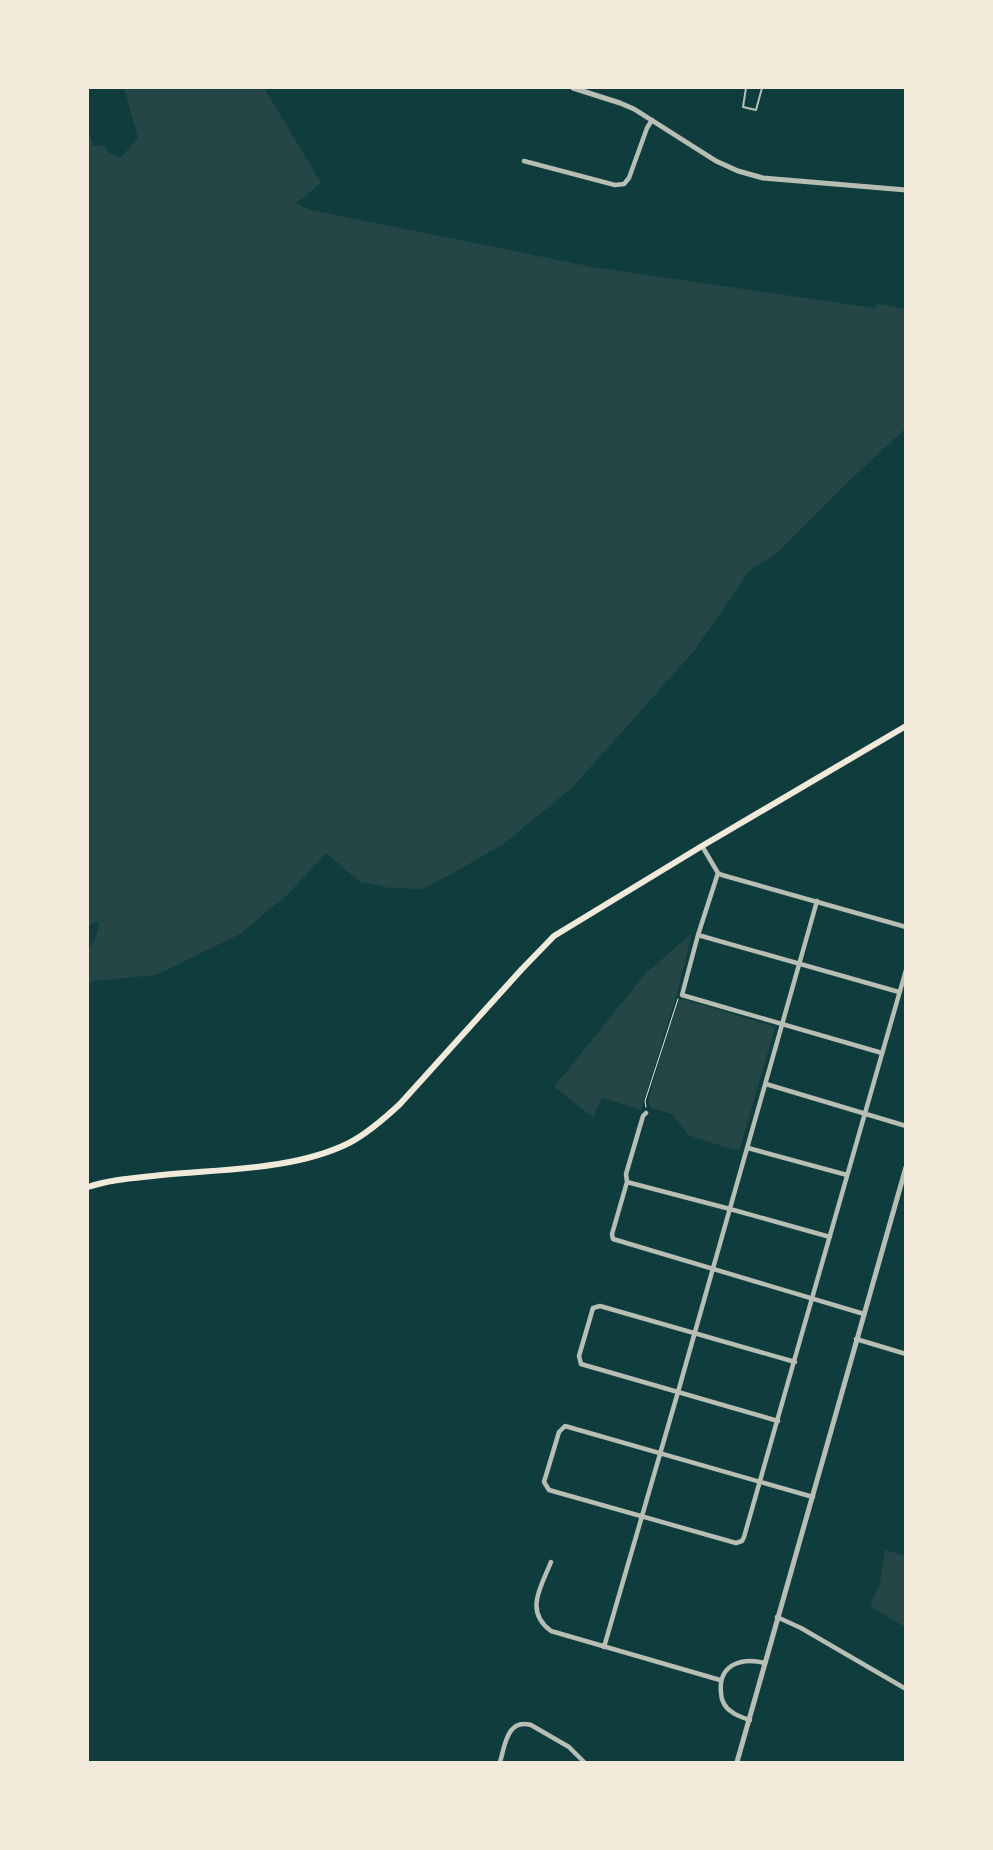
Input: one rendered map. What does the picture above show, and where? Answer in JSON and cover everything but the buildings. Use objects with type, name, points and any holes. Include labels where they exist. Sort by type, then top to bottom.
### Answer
[{"type":"main road","points":[[88,1187],[120,1179],[283,1163],[314,1157],[349,1143],[379,1123],[400,1104],[554,936],[906,726]]},
{"type":"street","points":[[573,88],[620,103],[652,120],[716,161],[738,171],[763,178],[906,190]]},
{"type":"street","points":[[524,161],[616,185],[624,184],[629,178],[647,128],[652,120]]},
{"type":"street","points":[[702,846],[718,873],[906,927]]},
{"type":"street","points":[[718,873],[698,935],[682,995],[882,1053]]},
{"type":"street","points":[[604,1647],[817,902]]},
{"type":"street","points":[[698,935],[899,992]]},
{"type":"street","points":[[813,1497],[760,1482],[660,1453],[565,1426],[558,1432],[544,1482],[549,1490],[736,1543],[742,1541],[760,1482],[795,1362],[906,970]]},
{"type":"street","points":[[766,1084],[906,1126]]},
{"type":"street","points":[[646,1114],[643,1116],[626,1174],[627,1182],[612,1234],[613,1239],[864,1314]]},
{"type":"street","points":[[748,1148],[847,1175]]},
{"type":"street","points":[[737,1762],[906,1167]]},
{"type":"street","points":[[627,1182],[830,1237]]},
{"type":"street","points":[[778,1421],[581,1364],[580,1356],[593,1308],[600,1306],[795,1362]]},
{"type":"street","points":[[856,1339],[906,1354]]},
{"type":"street","points":[[551,1562],[536,1604],[538,1616],[543,1625],[551,1631],[720,1680]]},
{"type":"street","points":[[777,1617],[801,1628],[906,1689]]},
{"type":"street","points":[[750,1720],[731,1712],[725,1706],[721,1698],[720,1680],[724,1673],[736,1663],[748,1660],[765,1663]]},
{"type":"street","points":[[500,1762],[513,1726],[524,1723],[569,1747],[584,1762]]},
{"type":"lane","points":[[746,88],[743,107],[756,110],[762,88]]},
{"type":"path","points":[[646,1114],[645,1101],[676,1002],[682,995]]},
{"type":"shaded area","points":[[124,88],[264,88],[321,183],[296,203],[311,210],[593,267],[874,308],[878,304],[905,309],[906,428],[848,482],[777,553],[750,570],[694,651],[573,787],[503,844],[422,889],[390,888],[360,882],[326,853],[288,894],[240,934],[156,975],[93,981],[88,984],[87,955],[97,934],[99,921],[88,925],[88,136],[90,136],[93,146],[104,145],[109,153],[121,157],[138,138]]},
{"type":"shaded area","points":[[692,933],[676,997],[641,1110],[602,1098],[593,1117],[554,1087],[645,974]]},
{"type":"shaded area","points":[[683,999],[775,1027],[740,1149],[734,1150],[688,1135],[672,1114],[651,1108],[648,1100],[677,1002]]},
{"type":"shaded area","points":[[885,1550],[905,1556],[905,1627],[870,1606],[880,1583]]}]
